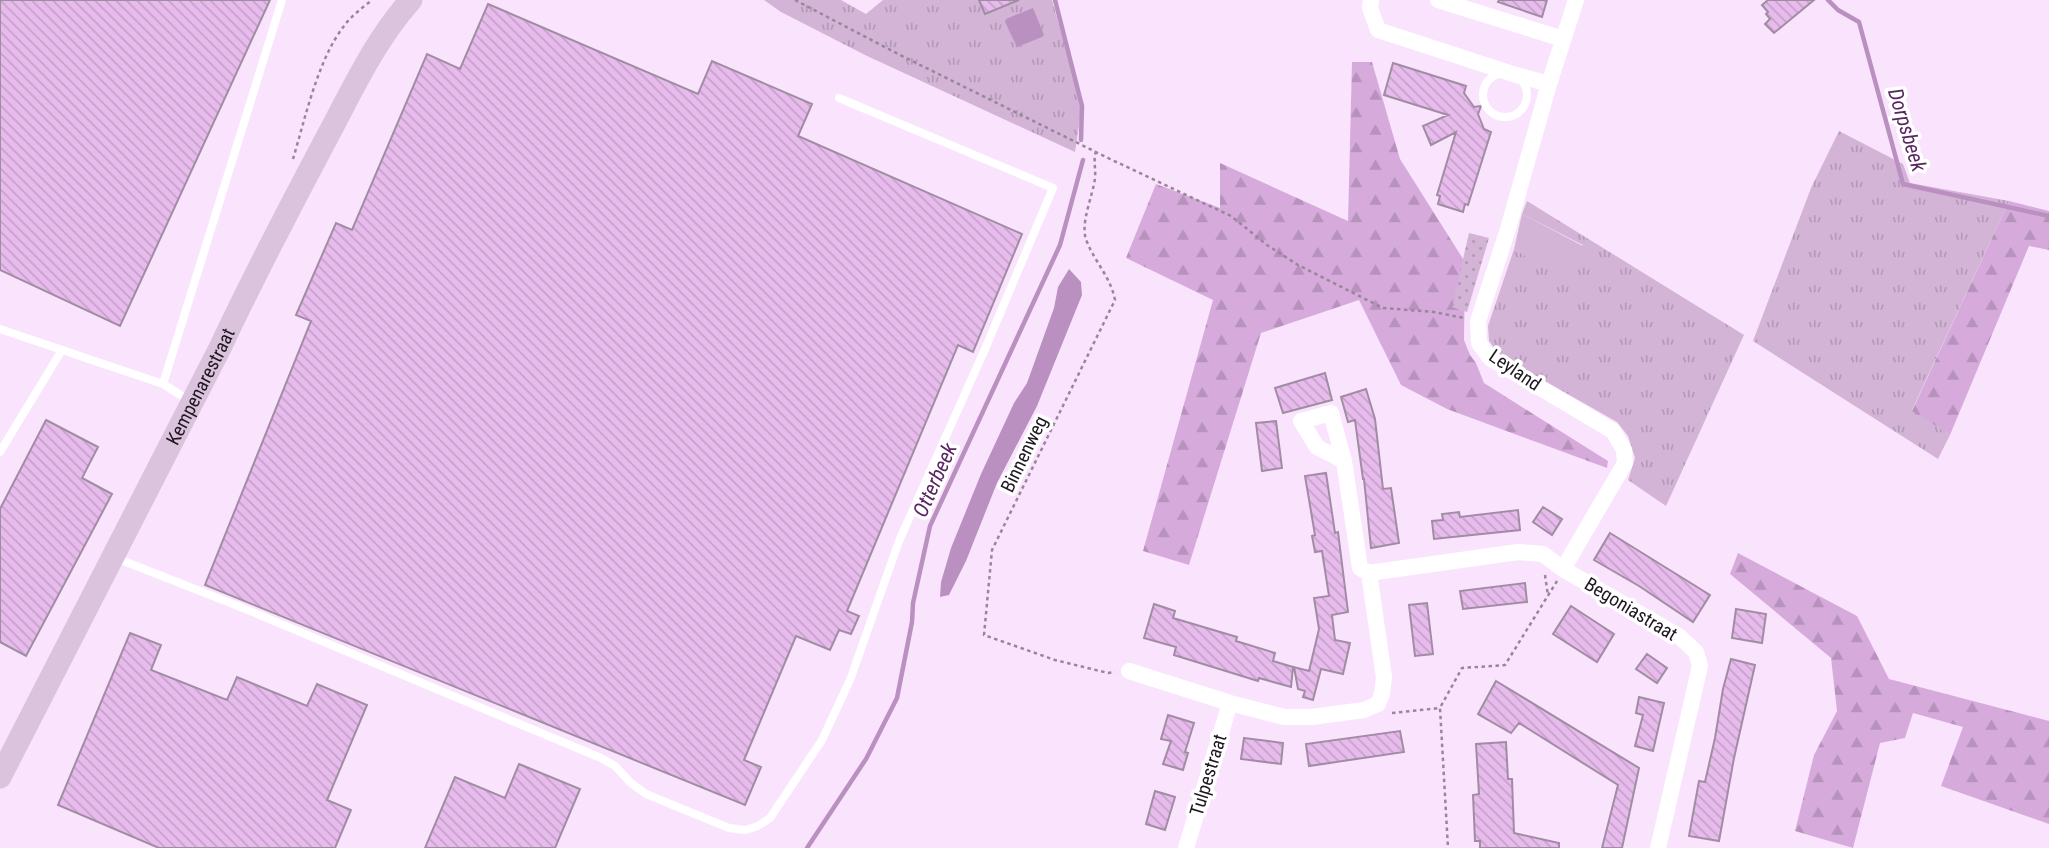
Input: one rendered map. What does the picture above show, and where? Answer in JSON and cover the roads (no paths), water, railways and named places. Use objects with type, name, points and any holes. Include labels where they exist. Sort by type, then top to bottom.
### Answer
[{"type":"street","name":"Kempenarestraat","points":[[0,778],[221,346],[252,280],[357,80],[379,43],[411,0]]},
{"type":"street","points":[[1371,0],[1370,8],[1378,30],[1549,84],[1576,0]]},
{"type":"street","points":[[1438,0],[1563,39]]},
{"type":"street","name":"Leyland","points":[[1549,84],[1508,229],[1478,321],[1479,344],[1490,358],[1613,431],[1625,450],[1625,463],[1563,569]]},
{"type":"street","points":[[1129,671],[1284,717],[1311,717],[1364,710],[1378,704],[1384,677],[1369,573],[1360,568],[1344,461]]},
{"type":"street","name":"Begoniastraat","points":[[1369,573],[1518,552],[1543,554],[1563,569],[1680,637],[1696,652],[1700,666],[1698,679],[1658,848]]},
{"type":"street","name":"Tulpestraat","points":[[1186,848],[1230,703]]},
{"type":"lane","points":[[163,384],[282,0]]},
{"type":"lane","points":[[1501,73],[1513,74],[1521,79],[1526,89],[1527,99],[1522,109],[1513,116],[1493,114],[1485,106],[1482,96],[1484,85],[1491,77],[1501,73]]},
{"type":"lane","points":[[113,557],[238,606],[601,758],[615,766],[646,794],[729,828],[745,830],[758,826],[770,818],[822,740],[850,680],[899,541],[1053,188],[839,98]]},
{"type":"lane","points":[[0,329],[163,384],[192,402]]},
{"type":"lane","points":[[0,452],[62,350]]},
{"type":"waterway","name":"Otterbeek","points":[[1055,0],[1082,106],[1081,140]]},
{"type":"waterway","name":"Dorpsbeek","points":[[1828,0],[1838,10],[1859,22],[1903,184],[2049,216]]},
{"type":"waterway","name":"Otterbeek","points":[[807,848],[866,759],[897,698],[912,622],[913,603],[930,526],[1060,245],[1083,160]]}]
